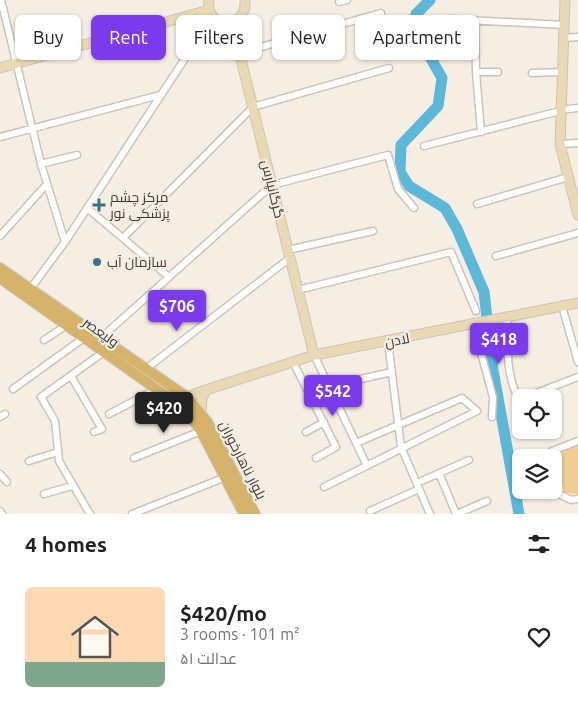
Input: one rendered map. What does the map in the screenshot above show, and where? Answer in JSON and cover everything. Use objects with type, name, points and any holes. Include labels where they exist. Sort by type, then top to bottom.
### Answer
[{"type":"main road","points":[[0,68],[211,14],[209,0]]},
{"type":"main road","points":[[242,15],[245,0]]},
{"type":"main road","points":[[565,0],[560,144],[578,215]]},
{"type":"main road","name":"گرگانپارس","points":[[241,60],[314,355]]},
{"type":"main road","name":"ولیعصر","points":[[0,268],[67,325],[186,410]]},
{"type":"main road","name":"ولیعصر","points":[[0,278],[102,337],[187,396]]},
{"type":"main road","points":[[504,319],[578,303]]},
{"type":"main road","name":"لادن","points":[[187,396],[314,355],[504,319]]},
{"type":"main road","points":[[200,413],[202,398],[206,390]]},
{"type":"main road","name":"بلوار ناهارخوران","points":[[187,396],[219,441],[255,514]]},
{"type":"main road","name":"بلوار ناهارخوران","points":[[186,410],[201,431],[244,514]]},
{"type":"street","points":[[1,0],[41,164],[65,242]]},
{"type":"street","points":[[339,2],[347,0]]},
{"type":"street","points":[[262,48],[381,13]]},
{"type":"street","points":[[27,292],[65,242],[211,14]]},
{"type":"street","points":[[479,21],[564,25]]},
{"type":"street","points":[[563,38],[578,37]]},
{"type":"street","points":[[476,60],[481,132]]},
{"type":"street","points":[[123,238],[253,107],[389,68]]},
{"type":"street","points":[[476,72],[498,72]]},
{"type":"street","points":[[532,72],[562,72]]},
{"type":"street","points":[[0,137],[160,95]]},
{"type":"street","points":[[424,146],[578,108]]},
{"type":"street","points":[[560,144],[578,143]]},
{"type":"street","points":[[41,164],[76,155]]},
{"type":"street","points":[[102,337],[272,185],[388,155],[398,189],[414,208]]},
{"type":"street","points":[[477,204],[568,177]]},
{"type":"street","points":[[0,235],[47,184]]},
{"type":"street","points":[[87,208],[169,277]]},
{"type":"street","points":[[147,368],[220,313],[289,254],[373,231]]},
{"type":"street","points":[[496,256],[578,233]]},
{"type":"street","points":[[298,290],[451,252],[476,312]]},
{"type":"street","points":[[562,306],[578,362]]},
{"type":"street","points":[[504,319],[513,389]]},
{"type":"street","points":[[481,323],[481,353],[493,397],[492,417]]},
{"type":"street","points":[[44,340],[67,325]]},
{"type":"street","points":[[13,389],[85,337]]},
{"type":"street","points":[[388,342],[401,447],[429,514]]},
{"type":"street","points":[[90,514],[59,462],[54,421],[42,397],[105,351]]},
{"type":"street","points":[[314,355],[367,466]]},
{"type":"street","points":[[293,362],[336,447],[316,458]]},
{"type":"street","points":[[329,386],[392,372]]},
{"type":"street","points":[[71,376],[102,429],[94,432]]},
{"type":"street","points":[[554,389],[578,377]]},
{"type":"street","points":[[109,414],[157,389]]},
{"type":"street","points":[[324,487],[401,447],[477,411],[462,398],[356,443]]},
{"type":"street","points":[[306,432],[324,422]]},
{"type":"street","points":[[134,458],[201,431]]},
{"type":"street","points":[[557,449],[578,440]]},
{"type":"street","points":[[28,461],[58,452]]},
{"type":"street","points":[[370,511],[439,473],[469,460]]},
{"type":"street","points":[[439,473],[457,514],[487,501]]},
{"type":"street","points":[[0,474],[8,482]]},
{"type":"street","points":[[132,514],[226,477]]},
{"type":"street","points":[[44,494],[72,486]]},
{"type":"street","points":[[562,496],[571,500],[578,499]]},
{"type":"shaded area","points":[[578,445],[578,494],[564,493],[562,483],[562,452]]},
{"type":"waterway","points":[[430,0],[416,14],[413,27],[442,78],[438,106],[401,145],[400,172],[409,186],[445,208],[457,229],[484,292],[493,370],[519,514]]},
{"type":"place","name":"مرکز چشم پزشکی نور","points":[[99,205]]},
{"type":"place","name":"سازمان آب","points":[[97,262]]}]
